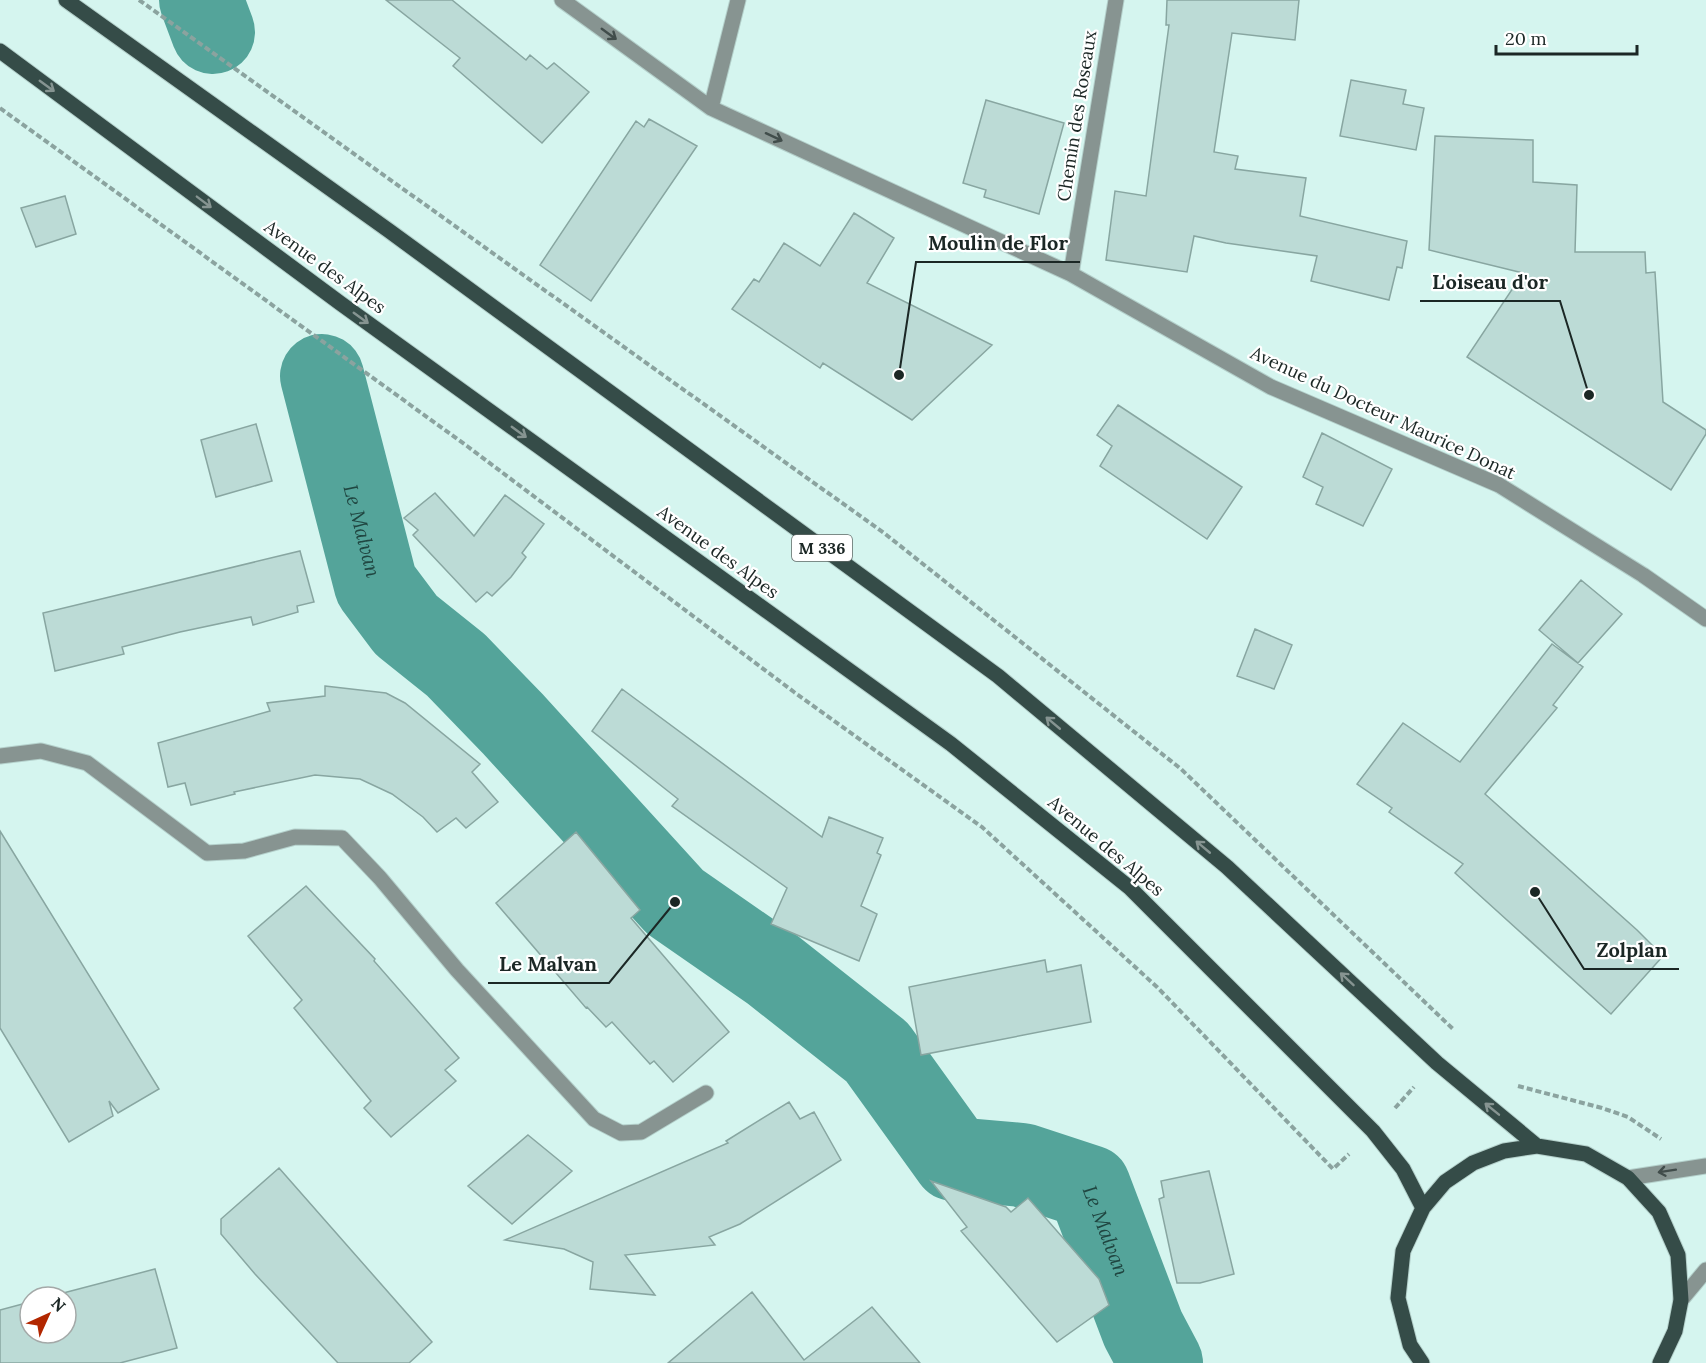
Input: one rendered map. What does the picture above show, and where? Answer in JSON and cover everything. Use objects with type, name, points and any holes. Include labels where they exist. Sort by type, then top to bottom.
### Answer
[{"type":"main road","name":"M 336","points":[[66,0],[388,230],[998,676],[1227,867],[1437,1063],[1537,1146]]},
{"type":"main road","name":"Avenue des Alpes","points":[[0,51],[340,303],[951,744],[1130,888],[1373,1131],[1403,1168],[1422,1208]]},
{"type":"main road","points":[[1422,1363],[1410,1345],[1398,1298],[1403,1251],[1422,1208],[1445,1182],[1473,1163],[1504,1151],[1537,1146],[1586,1154],[1628,1178],[1659,1212],[1678,1255],[1681,1300],[1675,1331],[1660,1363]]},
{"type":"street","name":"Avenue du Docteur Maurice Donat","points":[[562,0],[711,108],[1071,274],[1271,387],[1499,485],[1643,575],[1706,619]]},
{"type":"street","points":[[711,108],[738,0]]},
{"type":"street","name":"Chemin des Roseaux","points":[[1071,274],[1116,0]]},
{"type":"street","points":[[0,756],[41,751],[87,763],[207,853],[244,851],[295,837],[342,838],[594,1119],[621,1133],[641,1132],[706,1093]]},
{"type":"street","points":[[1628,1178],[1706,1166]]},
{"type":"street","points":[[1681,1300],[1706,1270]]},
{"type":"path","points":[[0,108],[467,446],[794,692],[982,827],[1157,987],[1333,1169],[1373,1131],[1437,1063]]},
{"type":"path","points":[[1510,1081],[1531,1090],[1628,1117],[1669,1143]]},
{"type":"building","points":[[386,0],[452,0],[526,60],[530,55],[547,69],[554,63],[589,92],[542,143],[453,66],[460,58]]},
{"type":"building","points":[[1167,0],[1299,0],[1295,40],[1232,33],[1214,152],[1238,156],[1235,169],[1306,178],[1300,216],[1407,241],[1402,268],[1397,267],[1389,300],[1311,281],[1317,256],[1194,236],[1187,272],[1106,260],[1115,191],[1146,196],[1169,25],[1166,25]]},
{"type":"building","points":[[1351,80],[1406,90],[1403,104],[1424,108],[1416,150],[1340,136]]},
{"type":"building","points":[[986,100],[1064,123],[1039,214],[984,197],[986,190],[963,183]]},
{"type":"building","points":[[649,119],[697,146],[591,301],[540,265],[636,121],[644,127]]},
{"type":"building","points":[[1435,136],[1533,140],[1533,182],[1577,185],[1575,252],[1645,252],[1646,273],[1655,272],[1663,402],[1706,430],[1706,434],[1671,490],[1467,357],[1523,273],[1429,250]]},
{"type":"building","points":[[65,196],[76,234],[36,247],[21,208]]},
{"type":"building","points":[[854,213],[894,238],[867,283],[992,345],[912,420],[823,363],[820,368],[732,309],[754,279],[759,282],[784,243],[820,266]]},
{"type":"building","points":[[1118,405],[1242,487],[1207,539],[1100,466],[1112,446],[1097,435]]},
{"type":"building","points":[[256,424],[272,481],[216,497],[201,440]]},
{"type":"building","points":[[1322,433],[1392,469],[1363,526],[1316,504],[1323,487],[1303,477]]},
{"type":"building","points":[[435,493],[474,536],[505,495],[544,524],[522,553],[526,557],[511,577],[492,596],[487,592],[476,602],[413,535],[418,530],[404,518]]},
{"type":"building","points":[[300,551],[314,602],[297,606],[298,612],[253,625],[251,617],[180,632],[122,647],[124,654],[55,671],[43,613]]},
{"type":"building","points":[[1581,580],[1622,614],[1578,663],[1539,630]]},
{"type":"building","points":[[1255,629],[1292,645],[1274,689],[1237,676]]},
{"type":"building","points":[[1552,644],[1583,667],[1553,705],[1557,708],[1485,794],[1663,956],[1611,1014],[1455,873],[1463,864],[1389,812],[1392,808],[1357,784],[1403,723],[1460,762]]},
{"type":"building","points":[[325,686],[386,693],[405,703],[480,764],[472,772],[498,802],[466,828],[456,818],[437,832],[423,817],[392,794],[360,779],[315,775],[234,792],[235,794],[191,805],[185,783],[168,787],[158,743],[270,711],[267,703],[325,696]]},
{"type":"building","points":[[622,689],[822,837],[829,817],[883,838],[877,853],[881,855],[861,906],[877,914],[859,961],[771,924],[787,888],[672,806],[678,799],[592,731]]},
{"type":"building","points":[[0,831],[159,1089],[118,1113],[109,1101],[113,1116],[69,1142],[0,1028]]},
{"type":"building","points":[[576,832],[640,910],[631,918],[729,1032],[673,1082],[654,1061],[650,1064],[612,1022],[606,1027],[586,1008],[496,903]]},
{"type":"building","points":[[306,886],[375,959],[374,961],[459,1058],[445,1070],[456,1081],[391,1137],[364,1108],[371,1101],[294,1008],[302,1000],[248,936]]},
{"type":"building","points":[[1045,960],[1047,972],[1081,965],[1091,1022],[921,1055],[909,987]]},
{"type":"building","points":[[789,1102],[800,1119],[814,1112],[841,1160],[740,1224],[709,1237],[715,1245],[625,1255],[655,1295],[590,1289],[593,1262],[564,1249],[505,1240],[728,1143],[726,1141]]},
{"type":"building","points":[[528,1135],[572,1171],[512,1224],[468,1186]]},
{"type":"building","points":[[279,1168],[432,1342],[409,1363],[338,1363],[221,1234],[221,1219]]},
{"type":"building","points":[[1209,1171],[1234,1274],[1200,1283],[1177,1283],[1159,1199],[1164,1197],[1161,1181]]},
{"type":"building","points":[[931,1181],[1006,1207],[1011,1212],[1028,1198],[1099,1279],[1109,1305],[1057,1342],[961,1231],[967,1227]]},
{"type":"building","points":[[155,1269],[177,1348],[120,1363],[0,1363],[0,1310],[18,1305],[18,1345],[78,1345],[78,1289]]},
{"type":"building","points":[[752,1292],[804,1360],[872,1307],[920,1363],[668,1363]]},
{"type":"waterway","name":"Le Malvan","points":[[201,0],[213,32]]},
{"type":"waterway","name":"Le Malvan","points":[[322,376],[376,585],[406,625],[456,665],[513,724],[675,902],[773,970],[877,1052],[954,1159],[1022,1165],[1089,1187],[1143,1329],[1161,1363]]},
{"type":"place","name":"Moulin de Flor","points":[[899,375]]},
{"type":"place","name":"L'oiseau d'or","points":[[1589,395]]},
{"type":"place","name":"Zolplan","points":[[1535,892]]},
{"type":"place","name":"Le Malvan","points":[[675,902]]}]
